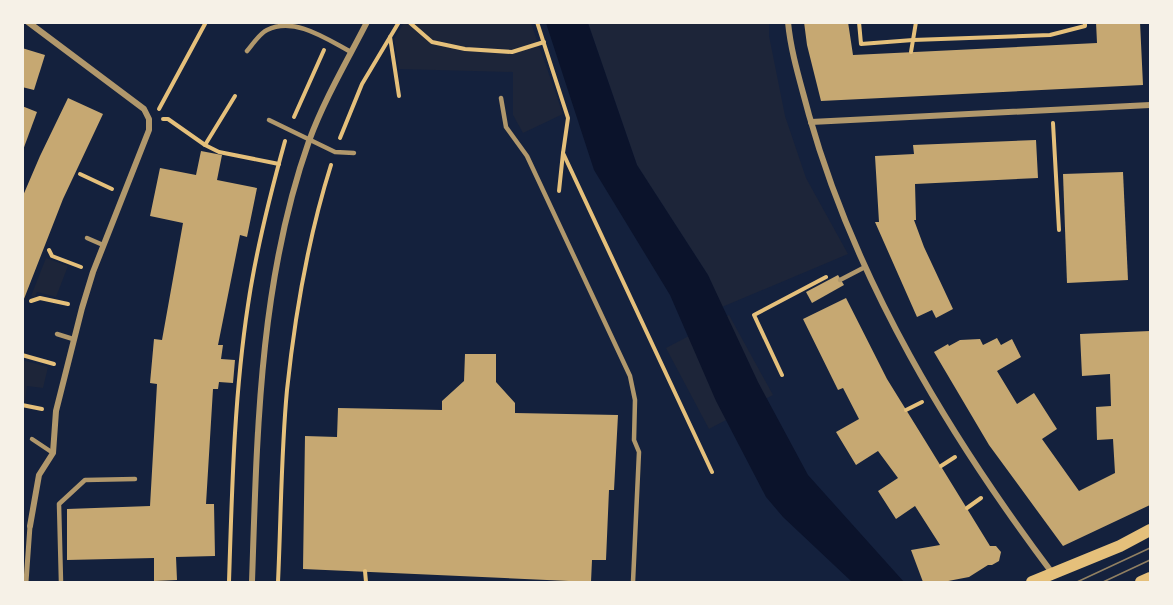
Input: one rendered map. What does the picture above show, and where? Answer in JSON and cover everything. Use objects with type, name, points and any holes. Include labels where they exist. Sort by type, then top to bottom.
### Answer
[{"type":"main road","points":[[1032,582],[1120,546],[1150,530]]},
{"type":"main road","points":[[1141,582],[1150,578]]},
{"type":"street","points":[[26,582],[30,526],[39,474],[53,453],[56,411],[73,339],[93,272],[149,130],[144,108],[28,22]]},
{"type":"street","points":[[252,582],[256,450],[267,326],[280,254],[293,194],[310,140],[330,92],[367,22]]},
{"type":"street","points":[[788,22],[790,46],[828,180],[865,267],[934,396],[993,490],[1053,575]]},
{"type":"street","points":[[811,122],[1150,105]]},
{"type":"lane","points":[[247,51],[267,30],[291,26],[304,29],[351,52]]},
{"type":"lane","points":[[501,98],[506,127],[527,156],[630,376],[635,400],[634,440],[639,453],[633,582]]},
{"type":"lane","points":[[269,120],[335,152],[354,153]]},
{"type":"lane","points":[[87,238],[103,245]]},
{"type":"lane","points":[[840,280],[865,267]]},
{"type":"lane","points":[[57,334],[73,339]]},
{"type":"lane","points":[[32,440],[53,453]]},
{"type":"lane","points":[[61,582],[59,504],[85,480],[135,479]]},
{"type":"path","points":[[148,118],[160,107],[206,22]]},
{"type":"path","points":[[278,582],[287,391],[300,292],[320,199],[335,152],[362,84],[399,22]]},
{"type":"path","points":[[409,22],[432,42],[465,49],[512,52],[544,42]]},
{"type":"path","points":[[537,22],[568,118],[556,219]]},
{"type":"path","points":[[859,22],[861,44],[1050,35],[1085,26],[1085,22]]},
{"type":"path","points":[[911,52],[916,22]]},
{"type":"path","points":[[390,36],[399,96]]},
{"type":"path","points":[[205,145],[235,96]]},
{"type":"path","points":[[1052,110],[1059,230]]},
{"type":"path","points":[[148,118],[168,119],[219,152],[279,164]]},
{"type":"path","points":[[563,153],[712,472]]},
{"type":"path","points":[[80,174],[122,194]]},
{"type":"path","points":[[49,250],[52,256],[93,272]]},
{"type":"path","points":[[782,375],[754,315],[832,274]]},
{"type":"path","points":[[31,301],[40,298],[82,308]]},
{"type":"path","points":[[22,356],[66,367]]},
{"type":"path","points":[[365,571],[366,582]]},
{"type":"shaded area","points":[[404,23],[531,23],[563,114],[523,133],[513,115],[513,72],[399,69],[394,39]]},
{"type":"shaded area","points":[[546,23],[588,23],[637,165],[708,275],[758,382],[808,475],[904,582],[852,582],[783,517],[766,497],[716,401],[670,295],[594,170]]},
{"type":"shaded area","points":[[588,23],[769,23],[769,36],[785,116],[806,178],[848,254],[722,307],[708,275],[637,165]]},
{"type":"shaded area","points":[[46,258],[68,266],[56,297],[37,292],[35,297],[31,296]]},
{"type":"shaded area","points":[[729,315],[773,395],[709,429],[666,348]]},
{"type":"shaded area","points":[[22,360],[48,367],[43,388],[27,386],[25,401],[23,401]]},
{"type":"building","points":[[804,22],[848,22],[853,55],[1097,43],[1096,22],[1140,22],[1143,85],[821,101],[807,45]]},
{"type":"building","points":[[22,48],[45,55],[34,90],[22,87]]},
{"type":"building","points":[[68,98],[103,114],[63,199],[22,304],[22,198]]},
{"type":"building","points":[[22,106],[37,112],[23,150],[22,150]]},
{"type":"building","points":[[1036,140],[1038,178],[915,184],[916,220],[914,220],[953,309],[936,318],[932,310],[917,317],[875,222],[879,222],[875,156],[914,154],[913,145]]},
{"type":"building","points":[[201,151],[222,155],[217,180],[257,188],[247,237],[240,235],[218,345],[223,345],[221,359],[235,360],[233,383],[219,382],[218,389],[213,389],[206,504],[214,504],[215,556],[176,557],[177,580],[154,581],[154,558],[67,560],[67,509],[150,506],[157,384],[150,383],[154,339],[162,340],[183,223],[150,216],[160,168],[196,175]]},
{"type":"building","points":[[1123,172],[1128,280],[1067,283],[1063,174]]},
{"type":"building","points":[[838,275],[844,285],[812,303],[806,292]]},
{"type":"building","points":[[846,298],[887,379],[990,546],[996,546],[1001,552],[999,561],[969,577],[943,582],[923,582],[911,550],[940,545],[915,506],[896,519],[878,491],[898,478],[878,451],[856,465],[836,432],[859,419],[843,388],[838,390],[803,319]]},
{"type":"building","points":[[1150,331],[1150,505],[1063,546],[989,445],[934,352],[960,340],[980,339],[983,345],[997,338],[1001,345],[1012,339],[1021,357],[997,371],[1017,404],[1034,393],[1057,429],[1042,439],[1079,491],[1115,473],[1113,439],[1097,440],[1096,407],[1111,406],[1110,374],[1082,376],[1080,334]]},
{"type":"building","points":[[465,354],[496,354],[496,382],[515,403],[515,413],[618,415],[614,490],[609,490],[606,560],[592,560],[591,582],[303,569],[305,436],[337,437],[338,408],[442,410],[442,401],[464,381]]},
{"type":"tram line","points":[[1077,582],[1150,548]]},
{"type":"tram line","points":[[1103,582],[1150,560]]}]
